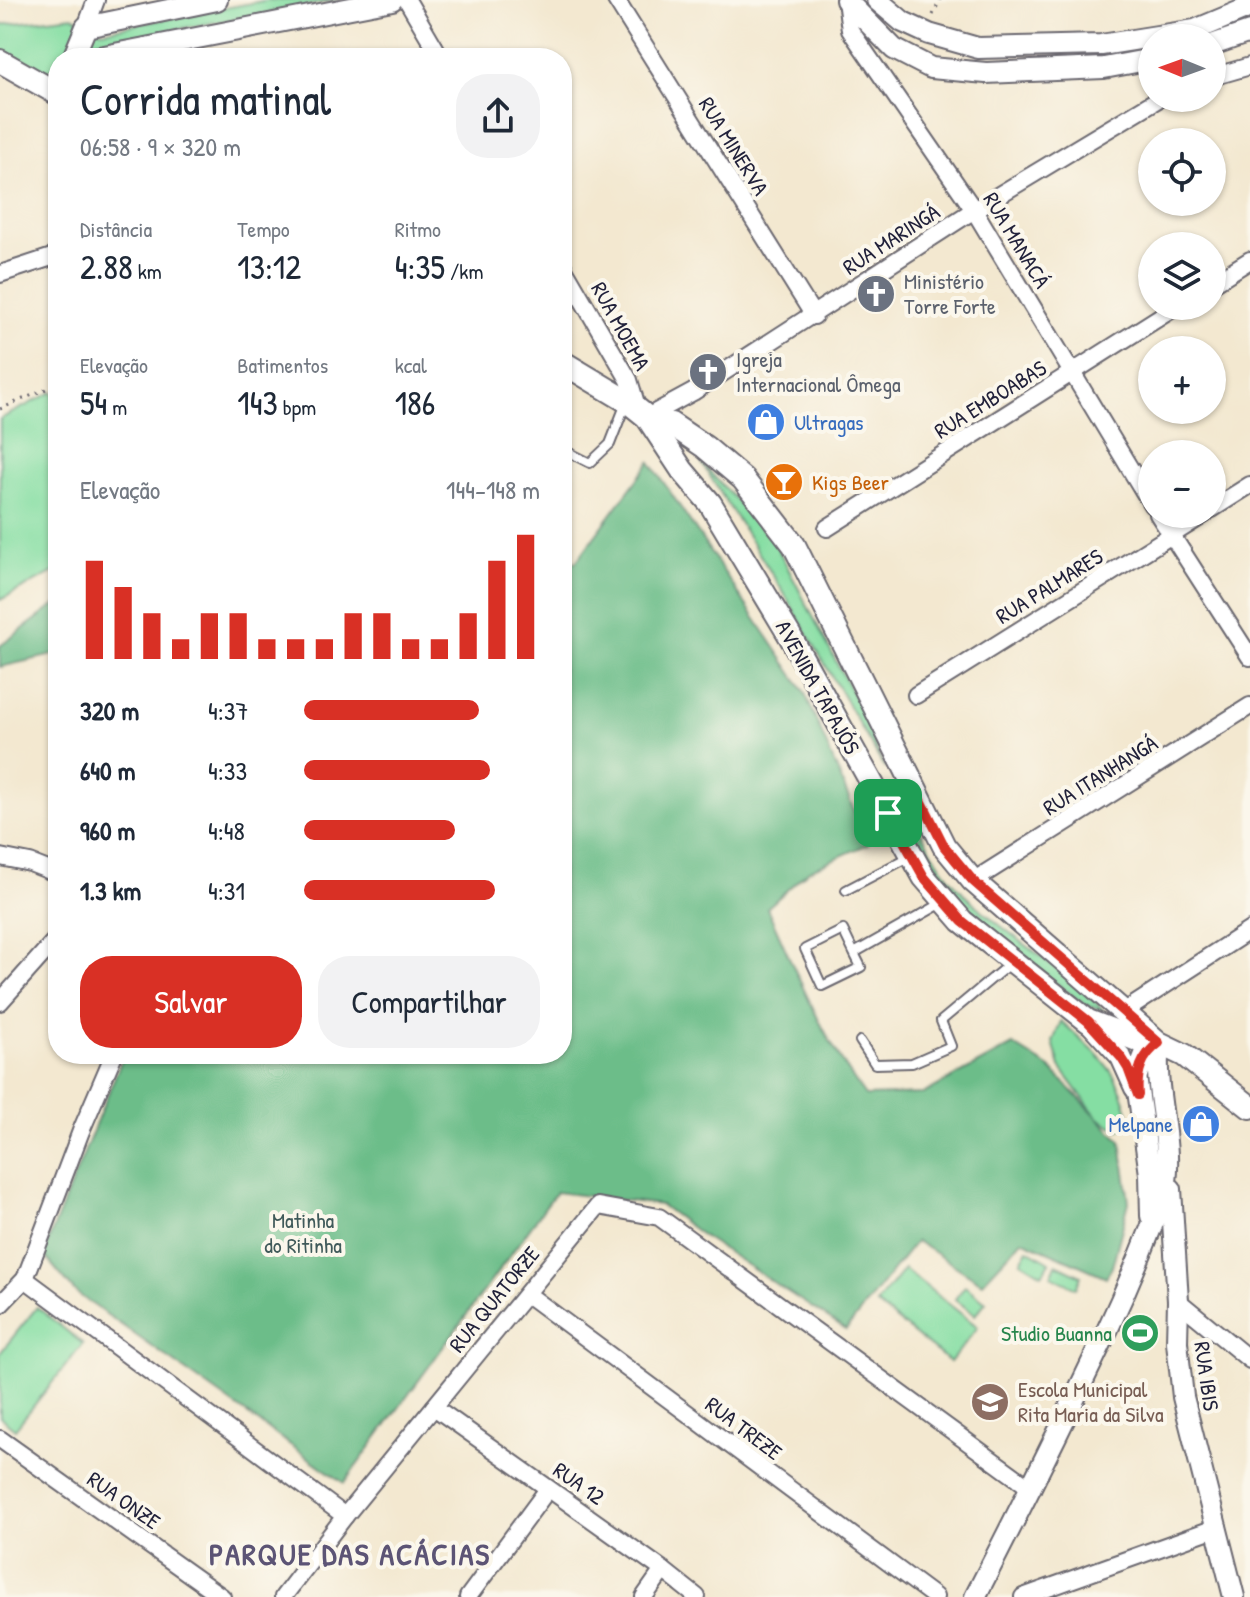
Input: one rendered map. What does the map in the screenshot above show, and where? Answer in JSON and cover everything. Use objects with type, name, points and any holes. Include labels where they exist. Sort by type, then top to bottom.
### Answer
[{"type":"main road","points":[[0,61],[48,86]]},
{"type":"main road","name":"AVENIDA TAPAJÓS","points":[[572,368],[637,409],[671,424],[743,479],[794,545],[944,846],[973,881],[1159,1043],[1184,1055],[1250,1107]]},
{"type":"main road","name":"AVENIDA TAPAJÓS","points":[[637,409],[718,517],[790,636],[924,877],[962,921],[1088,1021],[1145,1043],[1159,1043]]},
{"type":"main road","points":[[888,813],[894,795],[905,790],[916,790]]},
{"type":"street","points":[[77,48],[96,0]]},
{"type":"street","points":[[86,27],[217,0]]},
{"type":"street","points":[[145,48],[392,0]]},
{"type":"street","points":[[407,0],[435,48]]},
{"type":"street","name":"RUA MINERVA","points":[[616,0],[814,316]]},
{"type":"street","points":[[846,0],[894,49],[931,68],[986,73],[1104,68],[1138,62]]},
{"type":"street","name":"RUA MANACÁ","points":[[846,0],[850,30],[974,210],[1138,482]]},
{"type":"street","points":[[877,0],[903,22],[929,34],[978,48],[1101,45],[1195,30],[1243,6]]},
{"type":"street","points":[[1226,40],[1250,32]]},
{"type":"street","points":[[1226,73],[1250,66]]},
{"type":"street","name":"RUA MARINGÁ","points":[[637,409],[693,392],[974,210],[1138,111]]},
{"type":"street","points":[[0,274],[48,258]]},
{"type":"street","points":[[1226,275],[1250,260]]},
{"type":"street","name":"RUA MOEMA","points":[[572,282],[629,380],[637,409]]},
{"type":"street","name":"RUA EMBOABAS","points":[[827,528],[1155,320]]},
{"type":"street","points":[[1226,500],[1250,485]]},
{"type":"street","points":[[1166,528],[1250,657]]},
{"type":"street","name":"RUA PALMARES","points":[[916,695],[1183,528]]},
{"type":"street","name":"RUA ITANHANGÁ","points":[[973,881],[1250,706]]},
{"type":"street","points":[[0,857],[48,870]]},
{"type":"street","points":[[1125,1011],[1250,930]]},
{"type":"street","points":[[0,1002],[48,948]]},
{"type":"street","points":[[1088,1021],[1121,1057],[1138,1095]]},
{"type":"street","points":[[1153,1224],[1150,1174],[1136,1077],[1146,1052],[1159,1043]]},
{"type":"street","points":[[975,1597],[1032,1489],[1159,1214],[1167,1157],[1160,1108],[1159,1043]]},
{"type":"street","points":[[0,1305],[25,1279],[110,1064]]},
{"type":"street","name":"RUA IBIS","points":[[1167,1157],[1183,1397],[1234,1597]]},
{"type":"street","name":"RUA QUATORZE","points":[[283,1597],[345,1516],[598,1206],[659,1217],[1032,1489]]},
{"type":"street","points":[[25,1279],[345,1516]]},
{"type":"street","name":"RUA TREZE","points":[[527,1294],[935,1597]]},
{"type":"street","points":[[1178,1301],[1250,1360]]},
{"type":"street","name":"RUA 12","points":[[434,1407],[697,1597]]},
{"type":"street","name":"RUA ONZE","points":[[0,1439],[222,1597]]},
{"type":"street","points":[[468,1597],[548,1489]]},
{"type":"street","points":[[1023,1597],[1218,1527]]},
{"type":"street","points":[[644,1597],[663,1570]]},
{"type":"lane","points":[[572,454],[590,463],[610,444],[637,409]]},
{"type":"lane","points":[[846,890],[912,856]]},
{"type":"lane","points":[[854,953],[945,901]]},
{"type":"lane","points":[[843,930],[854,953],[861,967],[822,986],[805,949],[843,930]]},
{"type":"lane","points":[[860,1041],[875,1064],[912,1063],[951,1046],[941,1021],[1013,961]]},
{"type":"path","points":[[0,409],[48,388]]},
{"type":"green space","points":[[268,0],[340,0],[100,43],[90,48],[48,48],[48,70],[43,73],[0,50],[0,25],[73,16],[102,31]]},
{"type":"green space","points":[[48,394],[48,575],[0,600],[0,419]]},
{"type":"green space","name":"Matinha do Ritinha","points":[[650,462],[804,691],[868,844],[809,870],[767,908],[811,1005],[836,1052],[865,1096],[923,1094],[1013,1045],[1050,1068],[1121,1141],[1129,1202],[1112,1267],[1106,1277],[1022,1240],[982,1283],[916,1241],[846,1330],[704,1237],[661,1205],[556,1192],[344,1483],[75,1292],[43,1254],[120,1064],[572,1064],[572,561],[575,563]]},
{"type":"green space","points":[[701,462],[776,545],[857,702],[885,769],[784,593]]},
{"type":"green space","points":[[48,610],[48,656],[0,667],[0,646]]},
{"type":"green space","points":[[913,818],[950,879],[992,919],[1069,978],[1104,1011],[1085,1005],[970,914],[952,892],[913,829]]},
{"type":"green space","points":[[1061,1021],[1114,1076],[1131,1123],[1119,1130],[1098,1118],[1060,1067],[1053,1042]]},
{"type":"green space","points":[[1028,1249],[1050,1262],[1042,1274],[1021,1261]]},
{"type":"green space","points":[[1056,1264],[1081,1276],[1076,1288],[1051,1276]]},
{"type":"green space","points":[[904,1269],[978,1327],[950,1362],[876,1304]]},
{"type":"green space","points":[[965,1286],[986,1302],[975,1315],[955,1299]]},
{"type":"green space","points":[[37,1307],[83,1344],[15,1429],[0,1417],[0,1353]]},
{"type":"place","name":"Ministério Torre Forte","points":[[876,294]]},
{"type":"place","name":"Igreja Internacional Ômega","points":[[708,372]]},
{"type":"place","name":"Ultragas","points":[[766,422]]},
{"type":"place","name":"Kigs Beer","points":[[784,482]]},
{"type":"place","name":"Melpane","points":[[1201,1124]]},
{"type":"place","name":"Studio Buanna","points":[[1140,1333]]},
{"type":"place","name":"Escola Municipal Rita Maria da Silva","points":[[990,1402]]},
{"type":"district","name":"PARQUE DAS ACÁCIAS","points":[[350,1555]]},
{"type":"route","points":[[905,790],[916,790],[944,846],[973,881],[1159,1043],[1146,1052],[1136,1077],[1138,1095],[1121,1057],[1088,1021],[962,921],[924,877],[888,813],[894,795],[905,790]]}]
